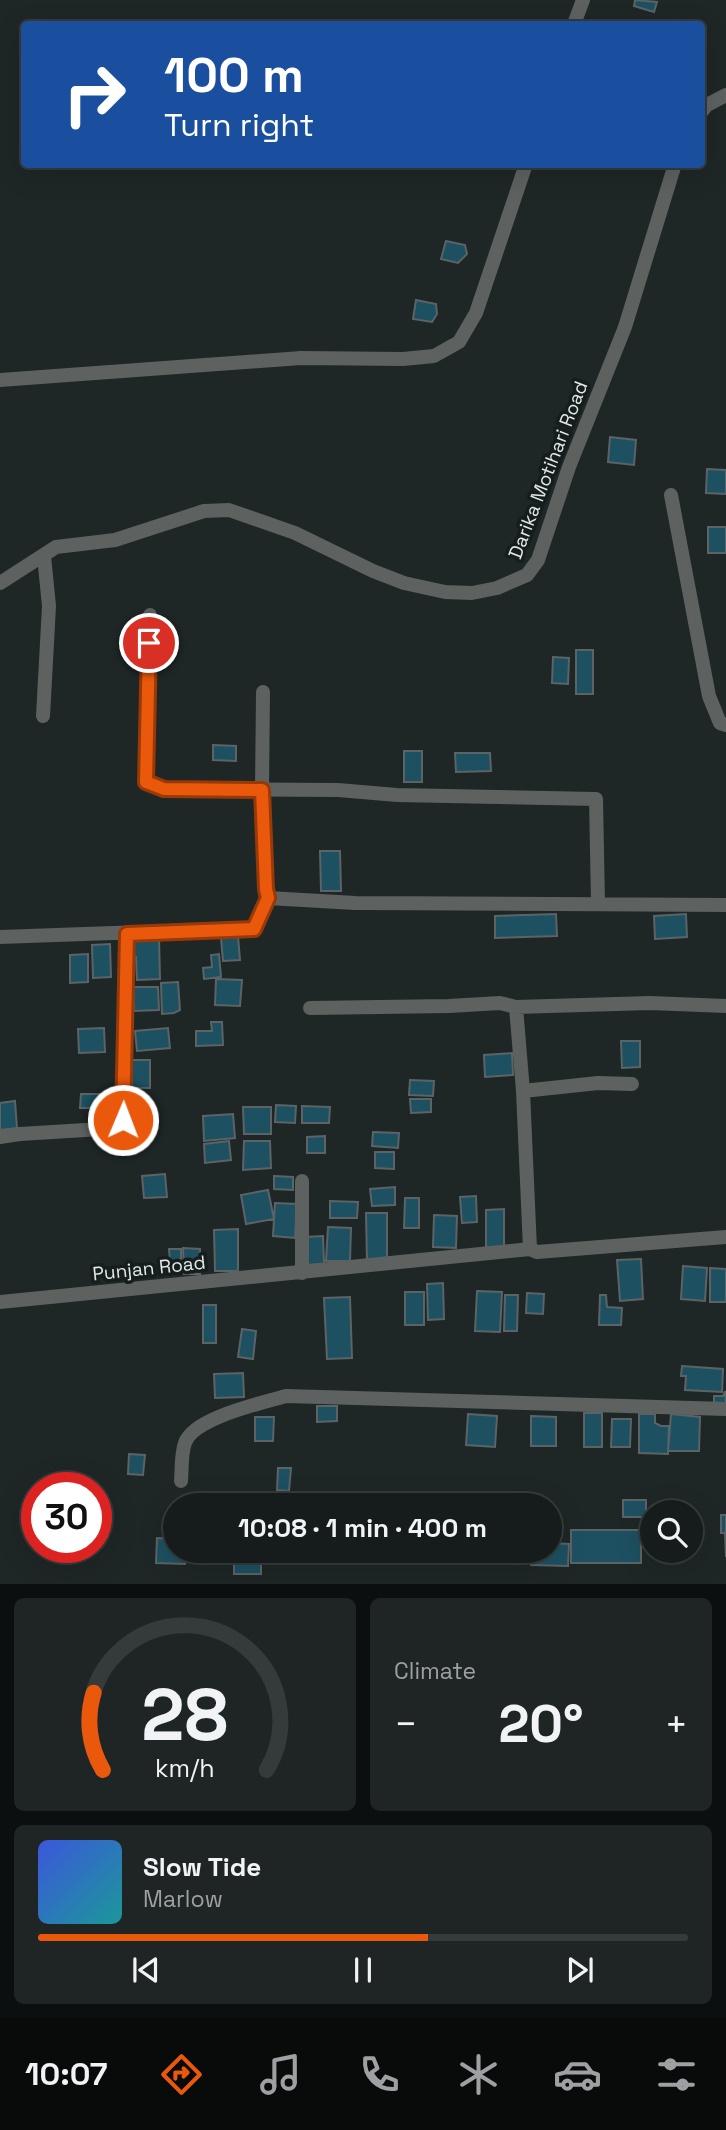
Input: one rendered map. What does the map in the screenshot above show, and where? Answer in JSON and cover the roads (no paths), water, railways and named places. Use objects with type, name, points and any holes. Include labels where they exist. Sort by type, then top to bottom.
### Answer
[{"type":"street","points":[[575,21],[583,0]]},
{"type":"street","points":[[705,108],[726,95]]},
{"type":"street","points":[[0,380],[301,358],[403,359],[433,356],[459,342],[476,313],[525,168]]},
{"type":"street","name":"Darika Motihari Road","points":[[0,583],[56,547],[114,540],[204,511],[229,510],[295,533],[404,583],[445,592],[472,593],[497,588],[527,575],[538,560],[569,467],[625,327],[674,168]]},
{"type":"street","points":[[671,495],[709,696],[720,723],[726,725]]},
{"type":"street","points":[[43,716],[50,606],[44,556]]},
{"type":"street","points":[[150,615],[146,782],[164,789],[338,790],[397,795],[596,799],[597,903]]},
{"type":"street","points":[[0,937],[254,929],[268,898],[262,790],[263,692]]},
{"type":"street","points":[[268,898],[355,903],[726,905]]},
{"type":"street","points":[[0,1137],[118,1128],[123,1120],[127,934]]},
{"type":"street","points":[[310,1008],[500,1003],[516,1007],[650,1003],[726,1006]]},
{"type":"street","points":[[516,1007],[523,1091],[530,1249]]},
{"type":"street","points":[[523,1091],[598,1083],[632,1084]]},
{"type":"street","points":[[302,1181],[302,1273]]},
{"type":"street","name":"Punjan Road","points":[[0,1303],[530,1249],[537,1252],[726,1237]]},
{"type":"street","points":[[181,1481],[185,1442],[193,1430],[232,1411],[286,1396],[726,1409]]}]
